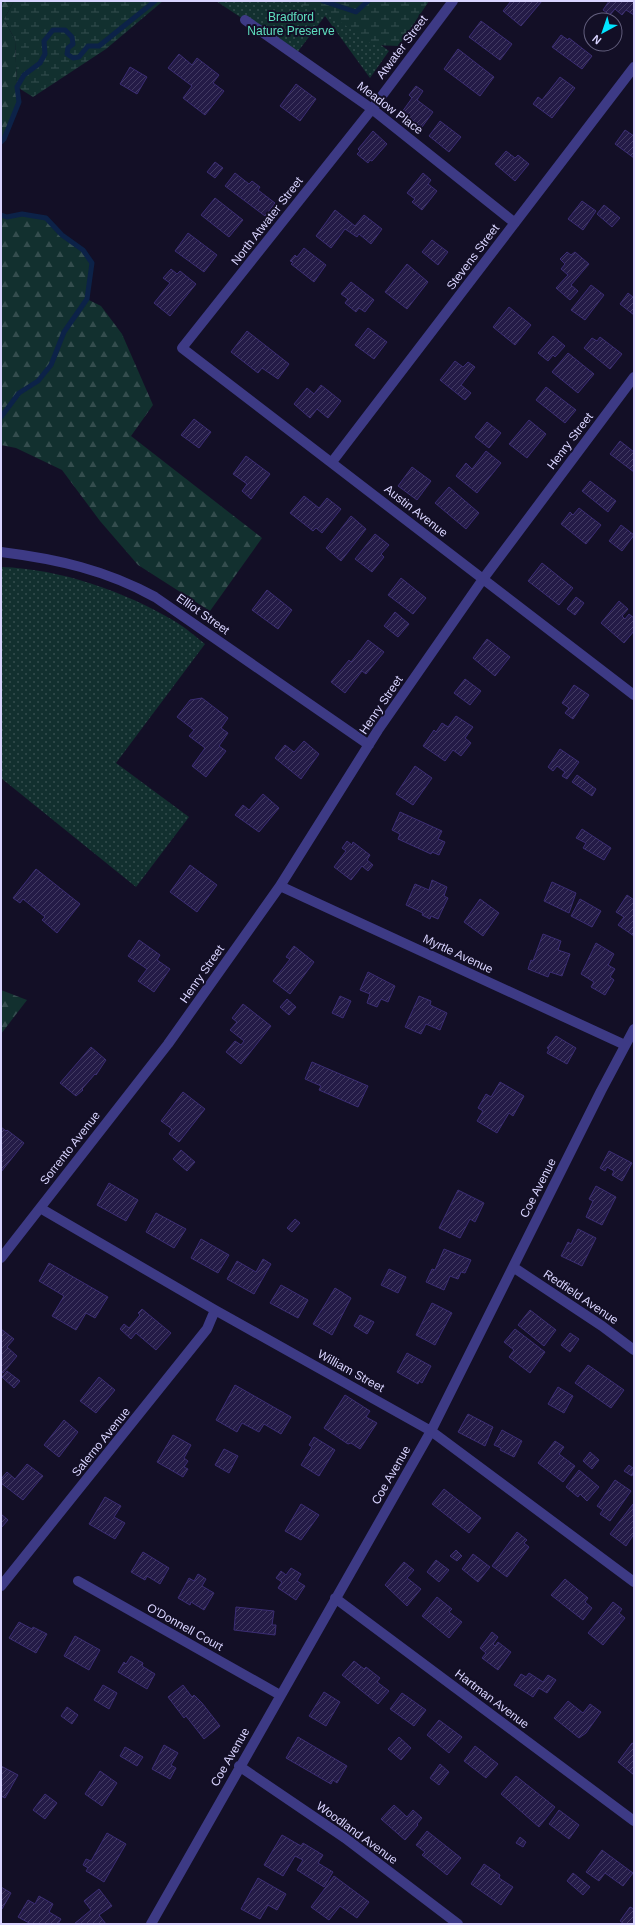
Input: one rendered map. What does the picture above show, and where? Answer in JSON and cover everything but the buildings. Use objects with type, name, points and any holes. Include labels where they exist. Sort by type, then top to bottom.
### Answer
[{"type":"street","name":"Atwater Street","points":[[372,109],[453,1]]},
{"type":"street","name":"Meadow Place","points":[[245,20],[372,109],[515,223]]},
{"type":"street","name":"Stevens Street","points":[[332,462],[634,67]]},
{"type":"street","name":"North Atwater Street","points":[[182,348],[372,109]]},
{"type":"street","name":"Austin Avenue","points":[[182,348],[634,694]]},
{"type":"street","name":"Henry Street","points":[[160,1054],[280,886],[369,745],[483,579],[634,376]]},
{"type":"street","name":"Elliot Street","points":[[1,552],[65,563],[106,574],[131,584],[155,597],[369,745]]},
{"type":"street","name":"Myrtle Avenue","points":[[280,886],[625,1045]]},
{"type":"street","name":"Coe Avenue","points":[[150,1924],[431,1431],[634,1029]]},
{"type":"street","name":"Sorrento Avenue","points":[[1,1258],[160,1054]]},
{"type":"street","name":"William Street","points":[[40,1208],[215,1310],[431,1431],[634,1582]]},
{"type":"street","name":"Redfield Avenue","points":[[513,1267],[602,1326],[634,1350]]},
{"type":"street","name":"Salerno Avenue","points":[[1,1586],[207,1329],[215,1310]]},
{"type":"street","name":"O'Donnell Court","points":[[78,1581],[280,1695]]},
{"type":"street","name":"Hartman Avenue","points":[[335,1598],[634,1821]]},
{"type":"street","name":"Woodland Avenue","points":[[239,1766],[345,1838],[458,1924]]},
{"type":"green space","points":[[1,1],[14,1],[4,19],[15,40],[19,102],[4,139],[1,142]]},
{"type":"green space","points":[[14,1],[163,1],[106,49],[33,97],[17,87],[15,40],[4,19]]},
{"type":"green space","name":"Bradford Nature Preserve","points":[[216,1],[335,1],[330,7],[389,51],[370,78],[325,16],[296,54]]},
{"type":"green space","points":[[298,1],[429,1],[399,46],[373,45],[322,9],[311,13]]},
{"type":"green space","points":[[1,215],[7,217],[20,215],[46,218],[62,235],[83,250],[92,263],[87,299],[101,306],[122,334],[153,405],[131,436],[262,538],[210,611],[138,565],[100,521],[62,470],[16,448],[1,445]]},
{"type":"green space","points":[[1,567],[46,572],[69,577],[114,592],[176,622],[205,644],[116,763],[189,817],[136,887],[1,778]]},
{"type":"green space","points":[[1,990],[27,1000],[1,1034]]},
{"type":"waterway","points":[[1,142],[4,139],[19,102],[17,87],[24,75],[40,63],[45,54],[44,41],[53,30],[65,30],[72,37],[73,44],[68,48],[67,54],[73,58],[79,57],[88,46],[99,46],[155,1]]},
{"type":"waterway","points":[[323,1],[356,12],[368,1]]},
{"type":"waterway","points":[[1,215],[7,217],[22,214],[46,218],[62,235],[83,250],[92,263],[87,299],[64,332],[51,365],[38,381],[19,393],[1,417]]}]
